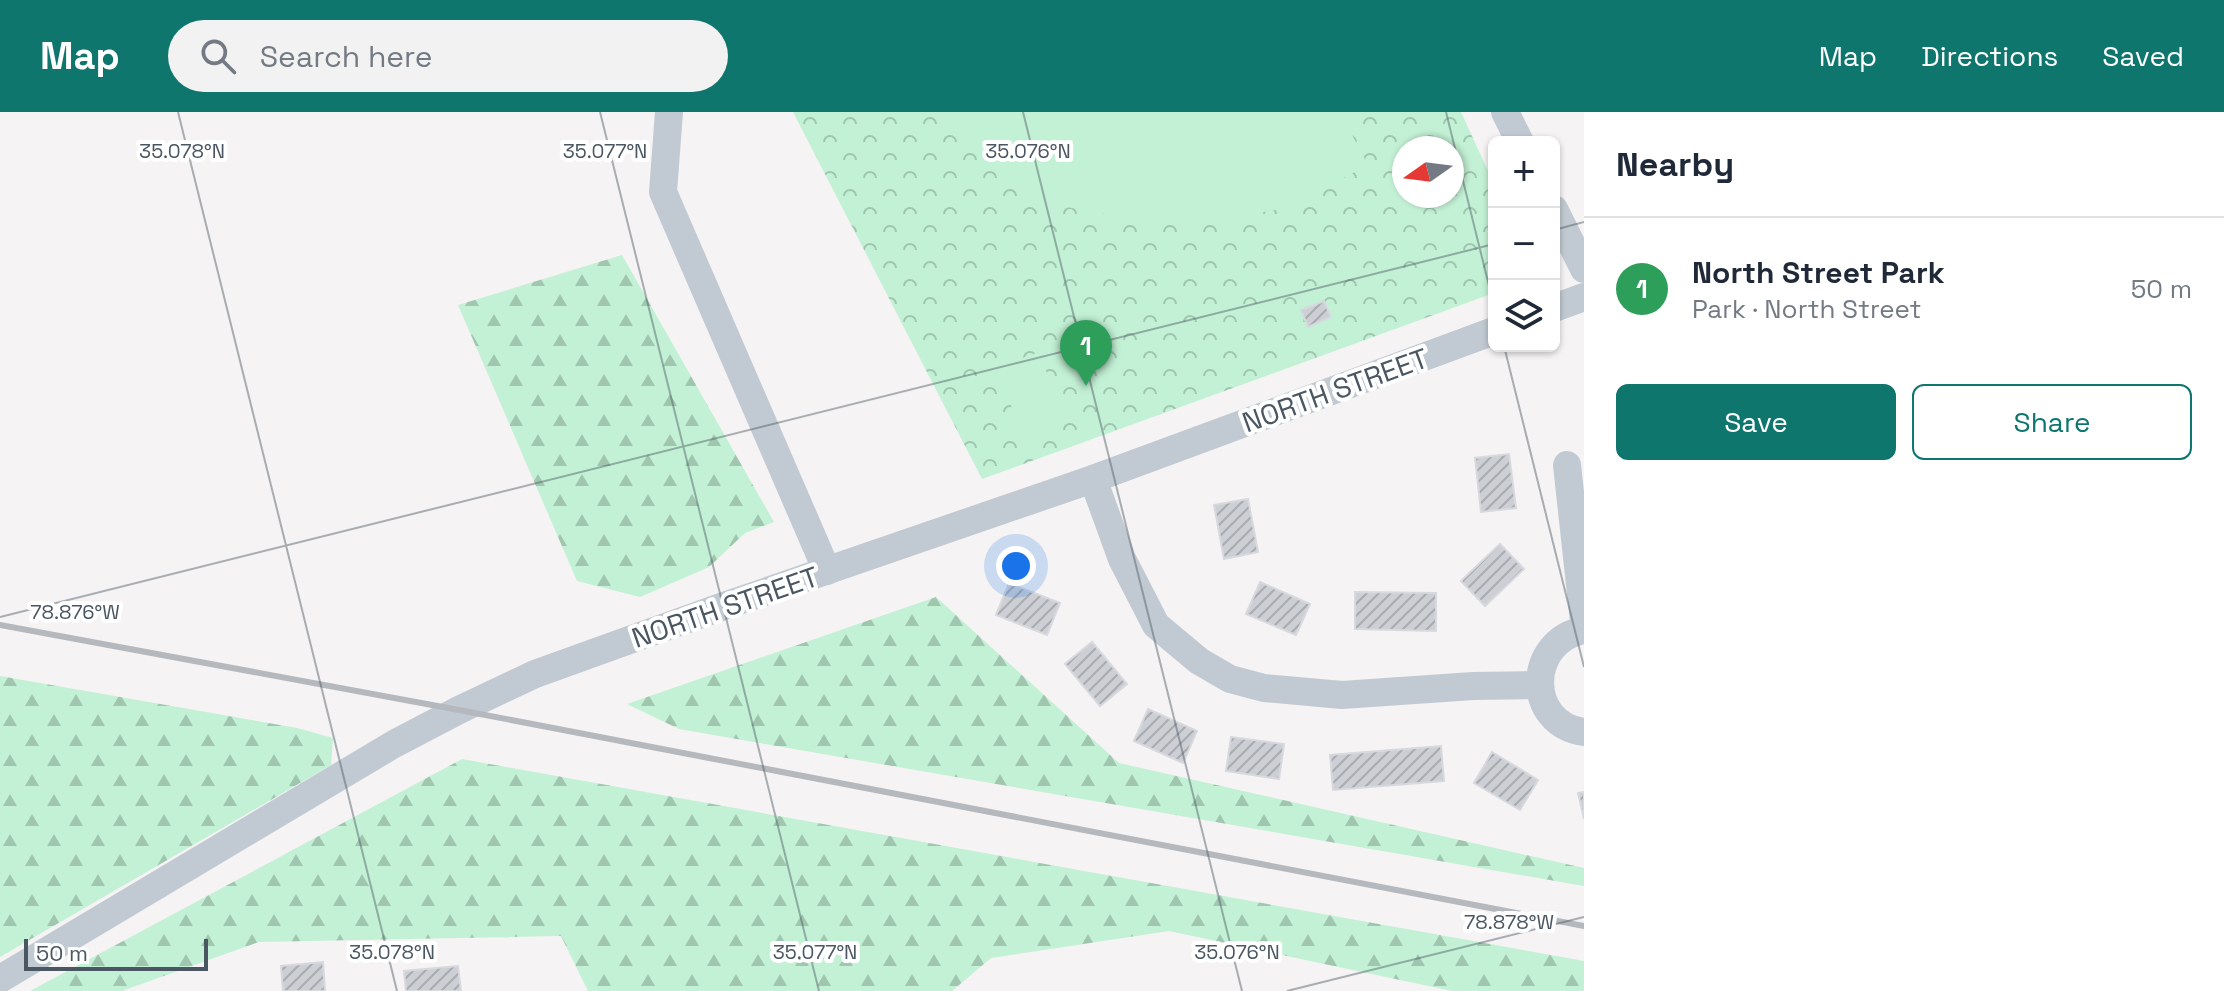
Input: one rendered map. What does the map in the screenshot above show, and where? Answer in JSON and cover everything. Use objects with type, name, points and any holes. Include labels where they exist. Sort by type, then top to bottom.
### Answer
[{"type":"street","points":[[669,112],[663,192],[827,571]]},
{"type":"street","points":[[1505,112],[1517,136]]},
{"type":"street","points":[[1560,221],[1584,269]]},
{"type":"street","points":[[1560,306],[1584,297]]},
{"type":"street","name":"NORTH STREET","points":[[0,979],[394,744],[535,674],[1093,479],[1488,333]]},
{"type":"street","points":[[1567,465],[1584,621]]},
{"type":"street","points":[[1093,479],[1122,559],[1156,625],[1199,661],[1230,679],[1264,688],[1342,695],[1540,685]]},
{"type":"street","points":[[1584,630],[1573,632],[1558,641],[1548,653],[1541,669],[1540,685],[1543,700],[1551,714],[1562,724],[1584,732]]},
{"type":"green space","points":[[793,112],[1461,112],[1488,171],[1488,295],[982,479]]},
{"type":"green space","points":[[932,112],[1340,112],[1368,165],[1275,210],[1204,222],[1133,219],[1061,206],[987,164],[946,129]]},
{"type":"green space","points":[[622,255],[774,522],[745,533],[709,567],[640,597],[577,581],[458,305]]},
{"type":"green space","points":[[1039,352],[1065,422],[1023,438],[997,367]]},
{"type":"green space","points":[[936,597],[1119,763],[1584,868],[1584,886],[679,729],[627,704]]},
{"type":"green space","points":[[0,676],[297,728],[333,738],[331,765],[0,957]]},
{"type":"green space","points":[[462,759],[1584,961],[1584,991],[1452,991],[1169,931],[991,958],[952,991],[588,991],[561,936],[259,942],[122,991],[30,991]]},
{"type":"building","points":[[1324,301],[1331,317],[1308,327],[1301,310]]},
{"type":"building","points":[[1509,454],[1516,508],[1481,512],[1475,458]]},
{"type":"building","points":[[1248,499],[1258,552],[1224,559],[1214,505]]},
{"type":"building","points":[[1500,544],[1524,569],[1485,606],[1461,581]]},
{"type":"building","points":[[1260,582],[1310,604],[1296,635],[1246,614]]},
{"type":"building","points":[[1009,583],[1060,603],[1047,635],[996,615]]},
{"type":"building","points":[[1355,592],[1436,593],[1436,631],[1355,629]]},
{"type":"building","points":[[1092,642],[1127,684],[1100,706],[1065,664]]},
{"type":"building","points":[[1148,709],[1197,731],[1183,763],[1134,741]]},
{"type":"building","points":[[1231,737],[1284,744],[1279,779],[1226,771]]},
{"type":"building","points":[[1441,746],[1444,781],[1333,790],[1330,755]]},
{"type":"building","points":[[1492,752],[1538,780],[1520,810],[1474,783]]},
{"type":"building","points":[[1584,792],[1584,819],[1578,793]]},
{"type":"building","points":[[323,962],[325,991],[283,991],[281,966]]},
{"type":"building","points":[[458,966],[461,991],[406,991],[404,971]]},
{"type":"railway","points":[[0,625],[1584,926]]},
{"type":"place","name":"North Street Park","points":[[1086,386]]}]
